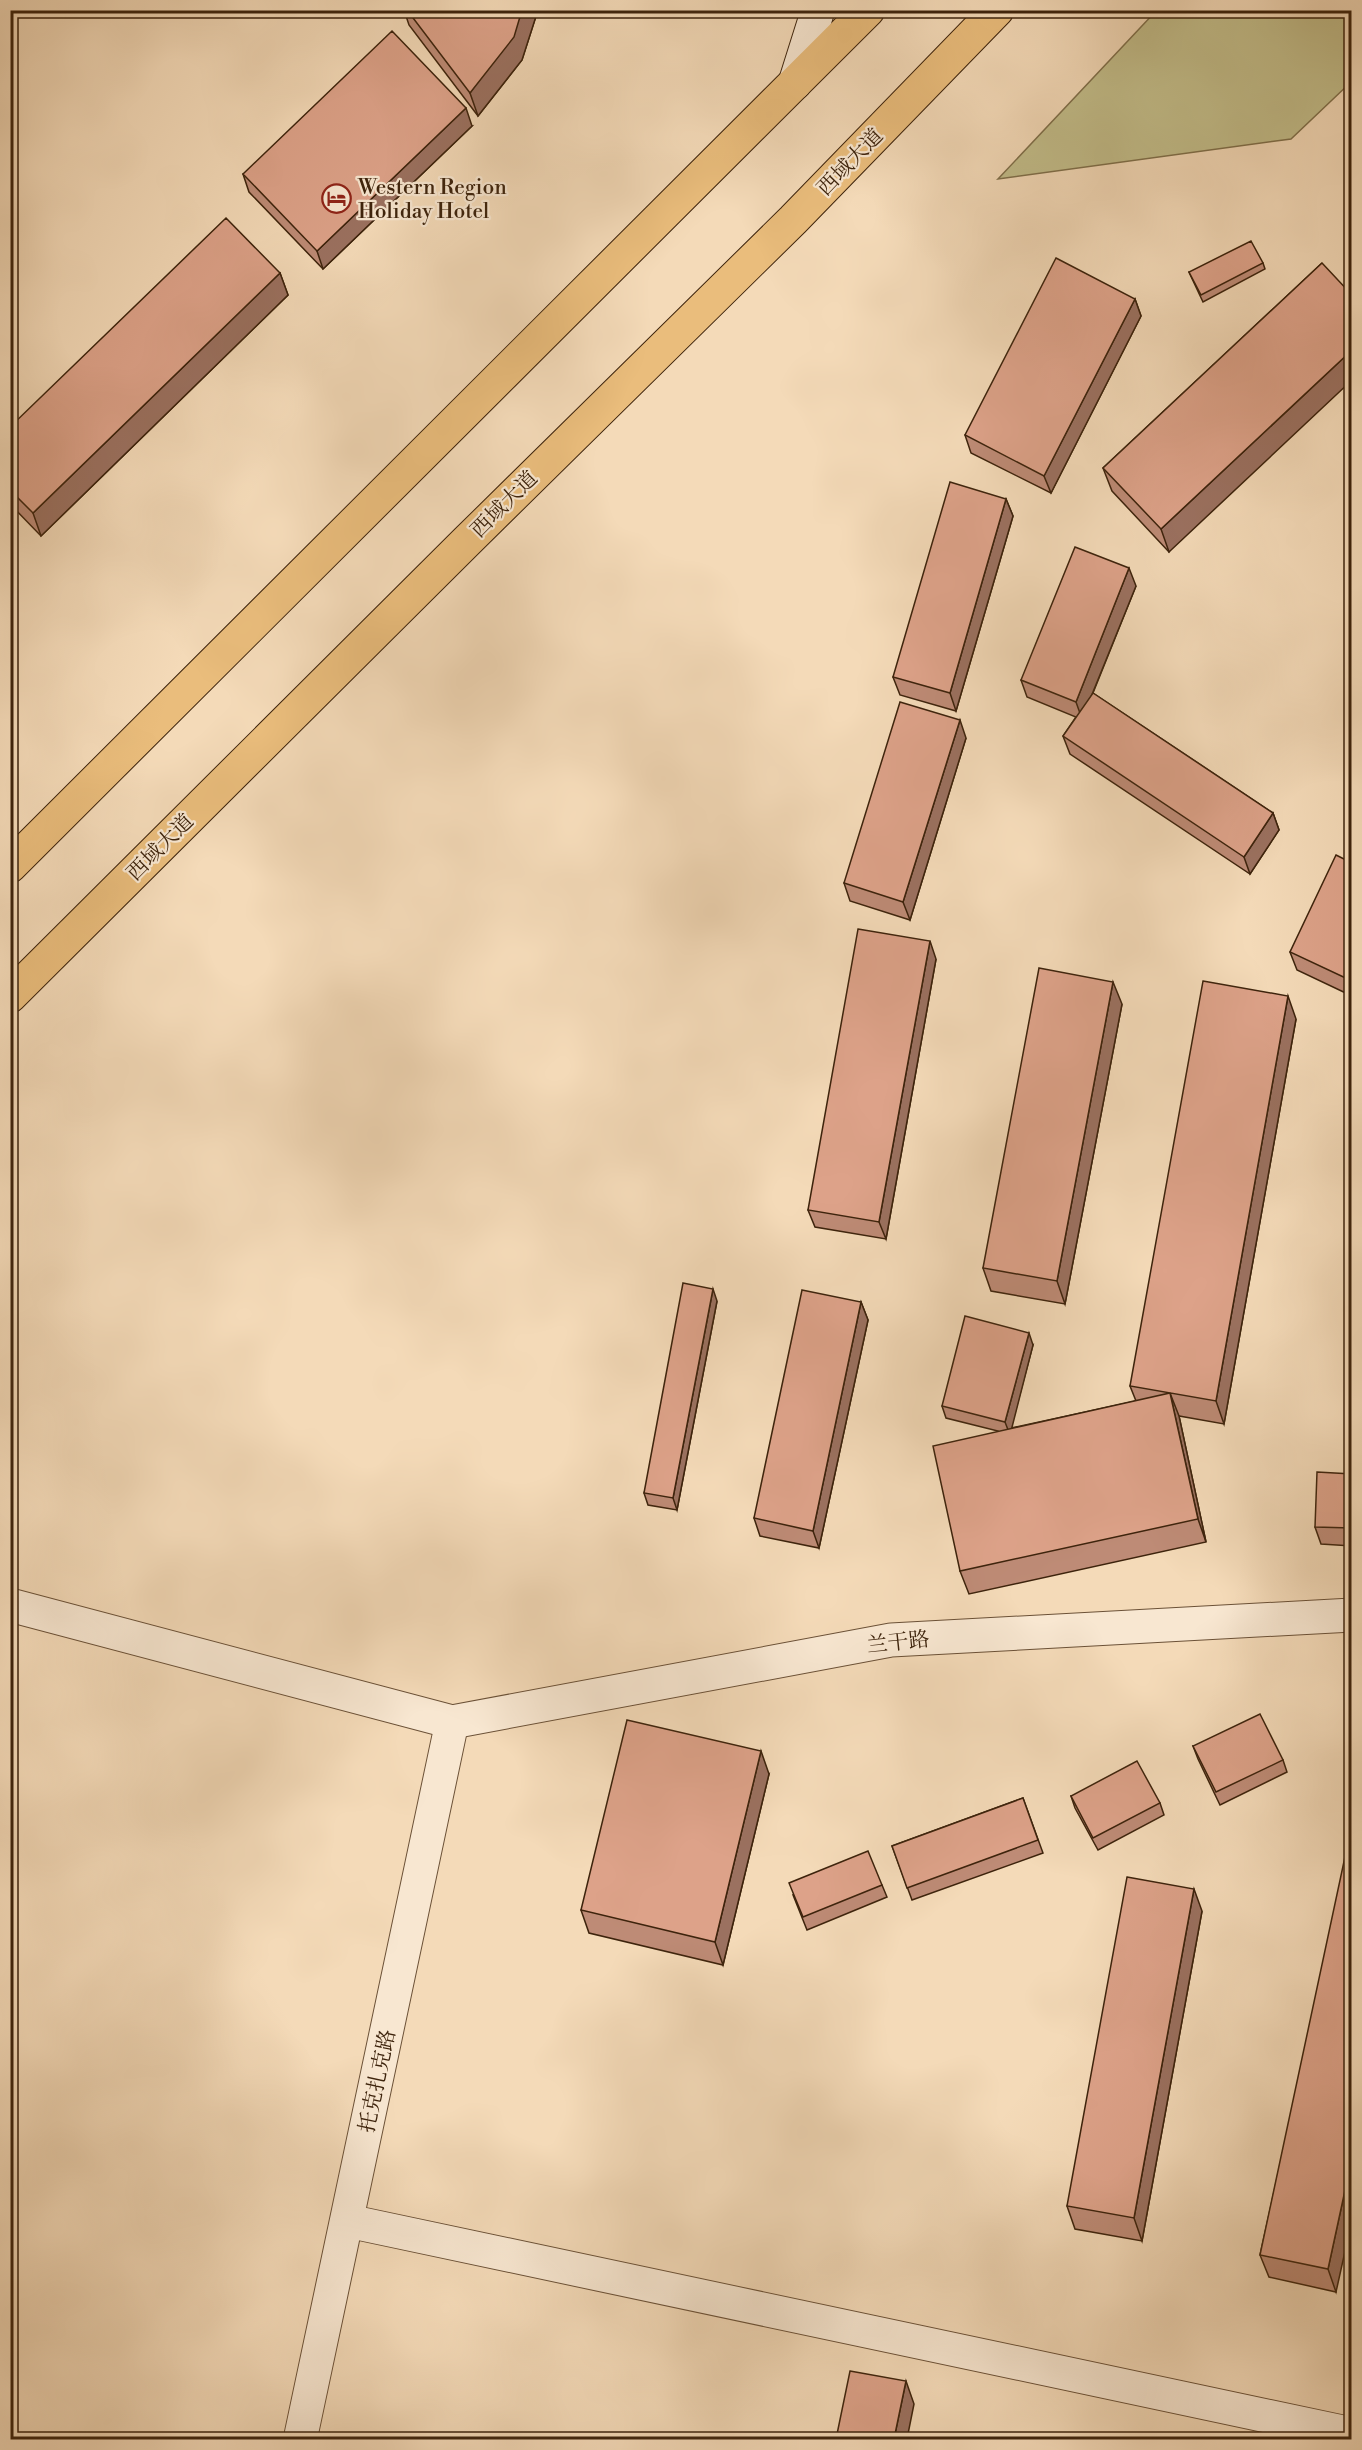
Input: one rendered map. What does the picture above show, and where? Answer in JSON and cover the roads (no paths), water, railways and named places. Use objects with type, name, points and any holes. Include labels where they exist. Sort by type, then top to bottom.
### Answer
[{"type":"main road","points":[[10,866],[868,10]]},
{"type":"main road","name":"西域大道","points":[[10,996],[467,540],[793,220],[997,10]]},
{"type":"street","points":[[795,83],[818,10]]},
{"type":"street","points":[[10,1605],[452,1722]]},
{"type":"street","name":"兰干路","points":[[452,1722],[891,1640],[1352,1616]]},
{"type":"street","name":"托克扎克路","points":[[300,2439],[452,1722]]},
{"type":"street","points":[[348,2221],[1352,2434]]},
{"type":"place","name":"Western Region Holiday Hotel","points":[[337,199]]}]
